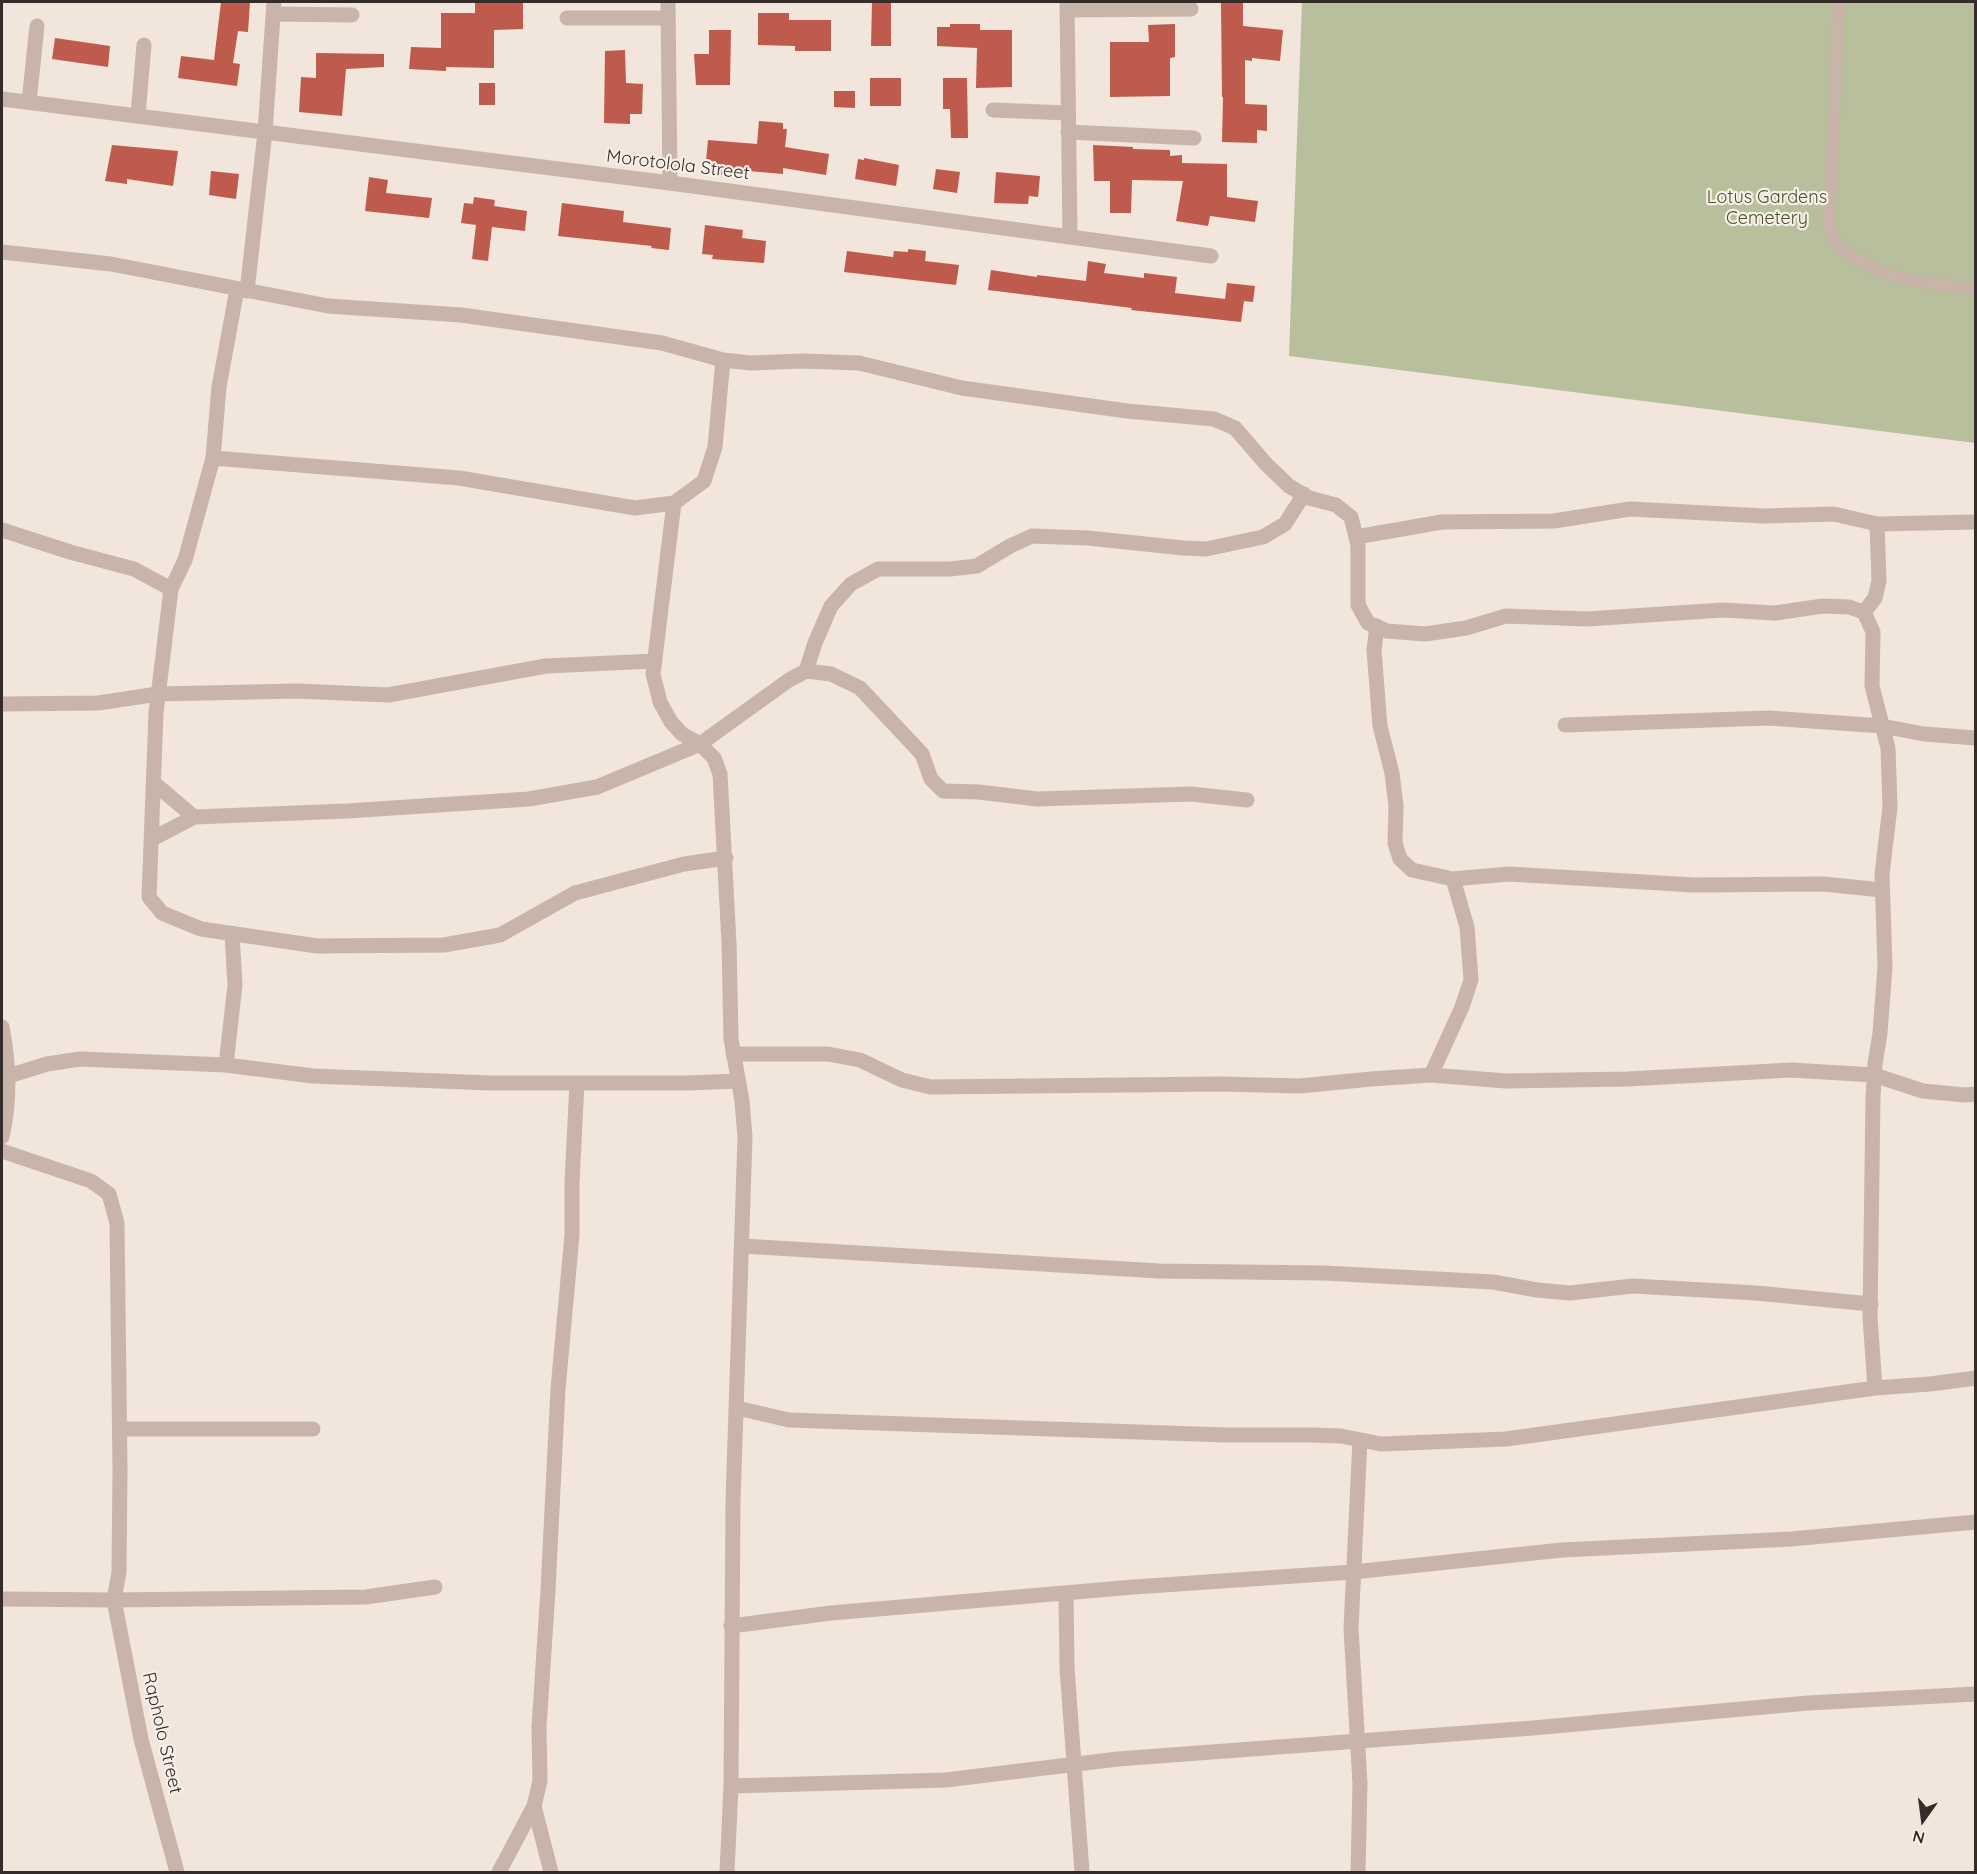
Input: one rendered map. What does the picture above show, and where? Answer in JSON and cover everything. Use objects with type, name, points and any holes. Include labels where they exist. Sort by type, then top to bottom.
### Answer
[{"type":"street","points":[[668,2],[670,183]]},
{"type":"street","points":[[1070,236],[1067,6],[1191,9]]},
{"type":"street","points":[[352,15],[274,8],[265,132],[242,290],[219,387],[213,458],[185,560],[171,589],[158,694],[149,897],[162,913],[201,929],[317,946],[444,945],[500,935],[575,893],[684,864],[726,858]]},
{"type":"street","points":[[567,18],[668,18]]},
{"type":"street","points":[[29,102],[37,26]]},
{"type":"street","points":[[138,115],[144,45]]},
{"type":"street","name":"Morotolola Street","points":[[2,99],[670,183],[1211,256]]},
{"type":"street","points":[[993,110],[1068,113]]},
{"type":"street","points":[[1068,132],[1194,138]]},
{"type":"street","points":[[2,252],[111,264],[328,306],[461,315],[662,344],[723,360],[751,363],[803,361],[859,363],[962,388],[1127,411],[1214,419],[1235,428],[1289,486],[1336,505],[1351,518],[1358,544],[1358,605],[1368,623],[1387,631],[1425,634],[1466,628],[1506,616],[1587,619],[1723,610],[1775,613],[1823,606],[1849,607],[1864,612],[1873,632],[1872,686],[1888,748],[1890,807],[1882,874],[1885,967],[1874,1075],[1870,1304],[1875,1388]]},
{"type":"street","points":[[213,458],[459,478],[635,508],[674,504],[704,481],[714,447],[723,360]]},
{"type":"street","points":[[806,671],[815,642],[831,606],[851,584],[878,569],[951,569],[977,566],[1032,536],[1088,538],[1206,549],[1263,537],[1285,524],[1304,494]]},
{"type":"street","points":[[674,504],[653,674],[660,702],[671,722],[682,734],[700,744],[714,758],[720,774],[726,858],[731,1039],[745,1137],[733,1502],[731,1786],[727,1872]]},
{"type":"street","points":[[1356,537],[1442,522],[1554,521],[1630,509],[1764,516],[1834,514],[1877,524],[1976,522]]},
{"type":"street","points":[[1864,612],[1875,598],[1879,581],[1877,524]]},
{"type":"street","points":[[2,530],[70,552],[134,569],[171,589]]},
{"type":"street","points":[[1377,626],[1374,650],[1380,726],[1392,773],[1396,806],[1395,843],[1400,859],[1412,870],[1454,879],[1509,874],[1694,885],[1823,884],[1882,890]]},
{"type":"street","points":[[2,704],[98,703],[158,694],[297,691],[387,695],[546,666],[655,661]]},
{"type":"street","points":[[152,839],[194,817],[347,811],[529,799],[597,787],[700,744],[789,680],[806,671],[831,674],[860,688],[922,754],[931,779],[943,791],[979,792],[1037,799],[1191,794],[1247,800]]},
{"type":"street","points":[[1565,725],[1769,718],[1882,726],[1924,734],[1976,738]]},
{"type":"street","points":[[154,783],[194,817]]},
{"type":"street","points":[[1431,1075],[1462,1007],[1471,980],[1467,927],[1454,879]]},
{"type":"street","points":[[226,1065],[235,985],[232,934]]},
{"type":"street","points":[[2,1027],[5,1045],[4,1078],[7,1113],[2,1137]]},
{"type":"street","points":[[733,1054],[828,1054],[860,1060],[902,1080],[930,1088],[1221,1084],[1300,1086],[1371,1078],[1431,1075],[1506,1081],[1628,1079],[1791,1070],[1874,1075],[1923,1091],[1976,1094]]},
{"type":"street","points":[[4,1078],[47,1064],[80,1059],[226,1065],[313,1076],[490,1083],[738,1081]]},
{"type":"street","points":[[499,1872],[534,1806],[540,1781],[539,1726],[558,1389],[572,1235],[577,1083]]},
{"type":"street","points":[[2,1151],[92,1181],[109,1194],[117,1223],[120,1429],[119,1572],[114,1600]]},
{"type":"street","points":[[742,1246],[1159,1271],[1324,1273],[1493,1282],[1570,1293],[1633,1286],[1756,1293],[1870,1304]]},
{"type":"street","points":[[737,1408],[789,1420],[1225,1435],[1341,1436],[1381,1444],[1506,1439],[1875,1388],[1976,1378]]},
{"type":"street","points":[[120,1429],[313,1429]]},
{"type":"street","points":[[1358,1872],[1360,1784],[1351,1628],[1360,1440]]},
{"type":"street","points":[[731,1626],[831,1613],[1353,1572],[1562,1550],[1791,1539],[1976,1522]]},
{"type":"street","points":[[2,1599],[366,1597],[435,1587]]},
{"type":"street","points":[[1066,1593],[1067,1668],[1082,1872]]},
{"type":"street","name":"Rapholo Street","points":[[114,1600],[141,1739],[177,1872]]},
{"type":"street","points":[[731,1786],[946,1780],[1073,1764],[1533,1728],[1808,1703],[1976,1695]]},
{"type":"street","points":[[534,1806],[551,1872]]},
{"type":"lane","points":[[1839,2],[1829,226],[1834,241],[1845,252],[1877,270],[1904,279],[1976,290]]},
{"type":"green space","name":"Lotus Gardens Cemetery","points":[[1302,2],[1975,2],[1975,443],[1289,356]]},
{"type":"building","points":[[221,2],[250,2],[248,32],[238,31],[233,63],[240,64],[237,86],[178,78],[181,56],[214,60]]},
{"type":"building","points":[[475,2],[523,2],[523,29],[494,30],[494,68],[446,67],[446,71],[409,69],[411,47],[441,48],[441,13],[475,13]]},
{"type":"building","points":[[872,2],[891,2],[891,46],[871,46]]},
{"type":"building","points":[[1243,2],[1243,26],[1283,30],[1280,61],[1252,58],[1252,61],[1245,60],[1245,104],[1267,105],[1267,131],[1257,130],[1257,143],[1222,142],[1221,3]]},
{"type":"building","points":[[758,13],[789,13],[789,20],[831,20],[831,51],[795,51],[795,46],[758,45]]},
{"type":"building","points":[[950,24],[980,24],[980,30],[1012,30],[1012,87],[976,88],[977,48],[937,46],[937,27],[950,27]]},
{"type":"building","points":[[1175,24],[1175,57],[1170,58],[1170,96],[1110,97],[1110,42],[1149,42],[1148,25]]},
{"type":"building","points":[[709,30],[731,30],[730,85],[696,85],[694,54],[709,54]]},
{"type":"building","points":[[55,38],[110,46],[108,67],[52,59]]},
{"type":"building","points":[[625,50],[626,83],[643,84],[642,114],[630,114],[630,124],[604,123],[605,51]]},
{"type":"building","points":[[316,53],[384,54],[384,67],[346,69],[342,116],[299,112],[301,77],[316,78]]},
{"type":"building","points":[[870,78],[901,78],[901,106],[870,106]]},
{"type":"building","points":[[943,78],[967,78],[968,138],[951,138],[950,109],[943,109]]},
{"type":"building","points":[[479,83],[495,83],[495,105],[479,105]]},
{"type":"building","points":[[834,91],[855,91],[855,108],[834,107]]},
{"type":"building","points":[[759,121],[783,123],[783,129],[787,129],[785,147],[829,154],[826,175],[783,168],[783,174],[736,170],[735,176],[716,174],[717,163],[706,161],[708,140],[757,144]]},
{"type":"building","points":[[112,145],[178,151],[173,186],[127,179],[127,184],[105,181]]},
{"type":"building","points":[[1093,145],[1170,150],[1170,156],[1182,155],[1182,163],[1227,164],[1227,197],[1258,201],[1255,222],[1210,216],[1208,226],[1176,221],[1183,181],[1132,180],[1131,213],[1110,213],[1110,181],[1094,181]]},
{"type":"building","points":[[864,158],[899,165],[896,186],[855,179],[858,159],[864,160]]},
{"type":"building","points":[[936,169],[960,172],[957,193],[933,189]]},
{"type":"building","points":[[211,171],[239,174],[236,199],[209,195]]},
{"type":"building","points":[[996,172],[1040,176],[1038,197],[1029,196],[1028,204],[994,203]]},
{"type":"building","points":[[369,177],[388,180],[386,193],[432,198],[429,218],[365,211]]},
{"type":"building","points":[[474,197],[495,200],[494,206],[527,211],[525,231],[492,227],[488,261],[472,259],[476,225],[461,223],[464,203],[473,204]]},
{"type":"building","points":[[562,203],[624,211],[623,222],[671,228],[669,250],[651,248],[652,246],[558,236]]},
{"type":"building","points":[[705,225],[743,230],[742,238],[766,241],[764,263],[712,259],[713,255],[702,254]]},
{"type":"building","points":[[908,249],[926,251],[925,261],[959,265],[956,285],[844,272],[847,251],[893,257],[894,251],[908,252]]},
{"type":"building","points":[[1088,261],[1106,264],[1104,273],[1144,278],[1144,273],[1177,277],[1175,293],[1225,299],[1227,283],[1255,286],[1253,302],[1244,301],[1241,322],[1131,310],[1132,308],[988,290],[991,270],[1086,281]]}]
